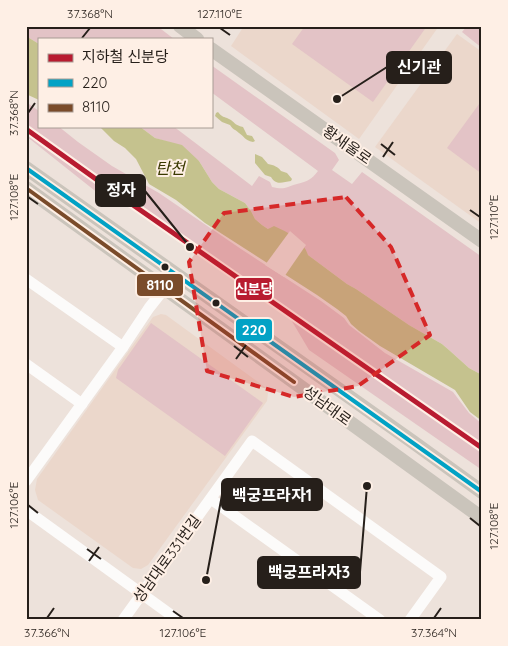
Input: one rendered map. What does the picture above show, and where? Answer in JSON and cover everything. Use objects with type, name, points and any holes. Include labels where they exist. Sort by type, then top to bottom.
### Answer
[{"type":"main road","points":[[180,26],[197,38]]},
{"type":"main road","name":"황새울로","points":[[212,50],[482,241]]},
{"type":"main road","name":"성남대로","points":[[26,168],[482,492]]},
{"type":"main road","name":"성남대로","points":[[26,188],[482,518]]},
{"type":"street","points":[[26,279],[123,347]]},
{"type":"street","points":[[26,481],[164,289]]},
{"type":"street","points":[[26,364],[82,404]]},
{"type":"street","name":"성남대로331번길","points":[[123,620],[252,441],[441,577],[410,620]]},
{"type":"street","points":[[211,498],[380,620]]},
{"type":"street","points":[[26,510],[178,620]]},
{"type":"highlighted area","points":[[346,197],[391,247],[430,335],[358,386],[294,397],[207,371],[189,262],[224,213]]},
{"type":"shaded area","points":[[26,26],[157,26],[173,38],[38,38],[38,43],[26,36]]},
{"type":"shaded area","points":[[244,26],[439,26],[359,139],[231,46]]},
{"type":"shaded area","points":[[305,26],[427,26],[373,102],[292,44]]},
{"type":"shaded area","points":[[467,26],[482,26],[482,48],[462,32]]},
{"type":"shaded area","points":[[457,34],[482,52],[482,224],[375,147]]},
{"type":"shaded area","points":[[212,66],[335,153],[339,160],[332,170],[352,184],[362,172],[482,257],[482,375],[469,368],[442,344],[409,325],[262,225],[255,219],[245,203],[219,189],[212,182],[199,161],[168,142],[155,138],[142,128],[176,128],[252,186],[259,176],[270,182],[272,187],[285,188],[309,180],[318,171],[212,93]]},
{"type":"shaded area","points":[[482,100],[482,174],[447,148]]},
{"type":"shaded area","points":[[26,102],[38,110],[38,128],[60,128],[112,166],[159,193],[321,301],[385,353],[453,392],[469,413],[482,424],[482,470],[309,350],[290,318],[116,195],[108,198],[99,194],[26,136]]},
{"type":"shaded area","points":[[161,314],[166,315],[265,387],[268,393],[267,401],[148,565],[141,569],[133,568],[38,500],[35,490],[37,479],[153,317]]},
{"type":"shaded area","points":[[151,323],[263,403],[225,456],[116,378],[118,370]]},
{"type":"water","points":[[26,36],[38,43],[38,100],[26,94]]},
{"type":"water","points":[[218,112],[243,127],[247,135],[252,136],[255,141],[248,140],[230,125],[222,122],[215,116]]},
{"type":"water","name":"탄천","points":[[101,128],[142,128],[155,138],[182,145],[199,161],[212,182],[219,189],[245,203],[255,219],[262,225],[268,229],[274,226],[290,234],[303,245],[308,255],[347,284],[409,325],[442,344],[469,368],[482,375],[482,421],[470,412],[455,390],[380,346],[359,331],[337,309],[205,223],[176,200],[149,184],[136,159],[125,148],[114,141]]},
{"type":"water","points":[[255,154],[262,157],[268,164],[276,166],[281,171],[287,173],[292,179],[291,181],[275,182],[271,177],[265,175],[255,163]]},
{"type":"pier","points":[[290,231],[306,245],[284,277],[265,265]]},
{"type":"metro line","name":"신분당","points":[[26,129],[482,448]]},
{"type":"transit line","name":"220","points":[[26,168],[482,492]]},
{"type":"transit line","name":"8110","points":[[26,188],[294,382]]},
{"type":"place","name":"신기관","points":[[337,99]]},
{"type":"place","name":"정자","points":[[190,247]]},
{"type":"place","name":"백궁프라자3","points":[[367,486]]},
{"type":"place","name":"백궁프라자1","points":[[206,580]]}]
